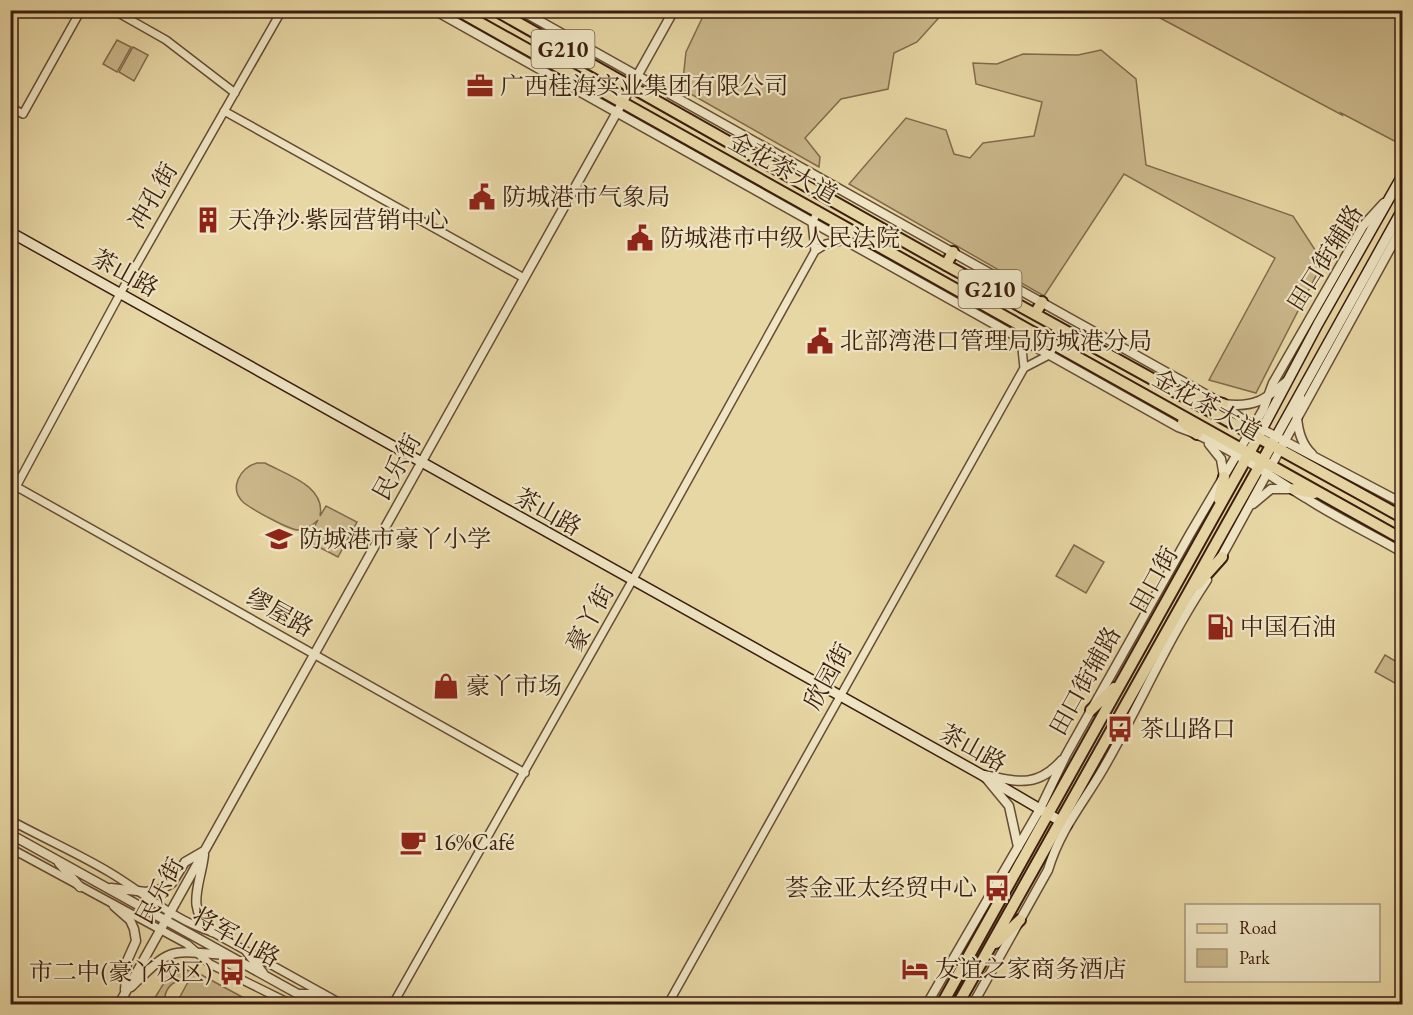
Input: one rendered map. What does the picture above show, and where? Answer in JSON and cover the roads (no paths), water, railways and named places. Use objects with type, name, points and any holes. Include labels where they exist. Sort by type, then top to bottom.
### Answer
[{"type":"main road","name":"金花茶大道","points":[[457,10],[619,108],[818,212],[1165,406],[1264,466],[1323,494],[1402,539]]},
{"type":"main road","name":"金花茶大道","points":[[495,10],[946,265],[1178,393],[1256,431],[1402,517]]},
{"type":"main road","name":"田口街","points":[[942,1005],[1012,879],[1044,812],[1123,679],[1215,514],[1243,454],[1287,381],[1314,322],[1402,176]]},
{"type":"main road","name":"田口街","points":[[958,1005],[1064,823],[1181,604],[1277,443],[1302,388],[1377,265],[1402,210]]},
{"type":"main road","name":"茶山路","points":[[10,232],[121,292],[1064,823]]},
{"type":"main road","points":[[946,265],[953,252]]},
{"type":"main road","points":[[1035,314],[1042,302]]},
{"type":"main road","points":[[1297,417],[1302,388]]},
{"type":"main road","points":[[1178,393],[1223,404]]},
{"type":"main road","points":[[1165,406],[1197,434]]},
{"type":"main road","points":[[1215,514],[1224,477]]},
{"type":"main road","points":[[1294,489],[1323,494]]},
{"type":"main road","points":[[1181,604],[1222,557]]},
{"type":"main road","points":[[1091,710],[1123,679]]},
{"type":"main road","points":[[988,952],[1020,920]]},
{"type":"street","points":[[10,107],[23,114],[81,10]]},
{"type":"street","points":[[113,10],[166,40],[235,93]]},
{"type":"street","name":"冲孔街","points":[[10,498],[121,292],[282,10]]},
{"type":"street","points":[[434,10],[619,108],[812,222],[1178,427],[1243,454]]},
{"type":"street","points":[[520,10],[1223,404],[1256,431]]},
{"type":"street","name":"民乐街","points":[[119,1005],[674,10]]},
{"type":"street","points":[[224,111],[524,278]]},
{"type":"street","points":[[827,197],[834,186]]},
{"type":"street","points":[[818,212],[812,222],[815,251],[826,244],[845,240]]},
{"type":"street","name":"田口街辅路","points":[[1277,443],[1297,417],[1377,265],[1402,227]]},
{"type":"street","points":[[845,240],[850,230]]},
{"type":"street","name":"豪丫街","points":[[395,1004],[815,251]]},
{"type":"street","name":"田口街辅路","points":[[1256,431],[1273,383],[1314,322]]},
{"type":"street","points":[[1027,329],[1021,339],[1024,368],[1049,355],[1055,345]]},
{"type":"street","name":"欣园街","points":[[668,1005],[838,696],[1024,368]]},
{"type":"street","points":[[1223,404],[1244,407],[1267,398],[1287,381]]},
{"type":"street","points":[[1297,417],[1305,448],[1321,462]]},
{"type":"street","points":[[1197,434],[1216,449],[1224,477]]},
{"type":"street","points":[[1277,443],[1344,470],[1402,503]]},
{"type":"street","name":"田口街辅路","points":[[927,1005],[1018,847],[1044,812],[1066,755],[1091,710],[1224,477],[1243,454]]},
{"type":"street","points":[[1249,509],[1264,466],[1294,489],[1402,552]]},
{"type":"street","name":"缪屋路","points":[[17,487],[525,772]]},
{"type":"street","points":[[973,1005],[1048,870],[1064,823],[1101,771],[1197,595],[1249,509],[1259,496],[1271,489],[1294,489]]},
{"type":"street","points":[[982,775],[1020,782],[1049,774],[1066,755]]},
{"type":"street","points":[[982,775],[1009,806],[1018,847],[1012,879]]},
{"type":"street","points":[[10,820],[111,873],[168,916],[212,932],[342,1005]]},
{"type":"street","name":"将军山路","points":[[10,834],[106,887],[168,916],[229,956],[316,1005]]},
{"type":"street","points":[[10,848],[114,906],[161,929],[197,952],[210,964],[291,1005]]},
{"type":"street","points":[[106,887],[162,890],[172,883],[185,862],[205,851]]},
{"type":"street","points":[[205,851],[195,902],[197,914],[212,932]]},
{"type":"street","points":[[55,859],[80,887]]},
{"type":"street","points":[[114,906],[130,920],[136,941],[127,961],[125,994]]},
{"type":"street","points":[[125,994],[163,956],[174,952],[229,956]]},
{"type":"street","points":[[247,952],[265,976]]},
{"type":"street","points":[[303,1005],[297,994],[322,993]]},
{"type":"place","name":"广西桂海实业集团有限公司","points":[[480,86]]},
{"type":"place","name":"防城港市气象局","points":[[482,197]]},
{"type":"place","name":"天净沙·紫园营销中心","points":[[208,220]]},
{"type":"place","name":"防城港市中级人民法院","points":[[640,238]]},
{"type":"place","name":"北部湾港口管理局防城港分局","points":[[820,341]]},
{"type":"place","name":"防城港市豪丫小学","points":[[279,539]]},
{"type":"place","name":"中国石油","points":[[1220,627]]},
{"type":"place","name":"豪丫市场","points":[[446,686]]},
{"type":"place","name":"茶山路口","points":[[1120,729]]},
{"type":"place","name":"16%Café","points":[[413,842]]},
{"type":"place","name":"荟金亚太经贸中心","points":[[997,888]]},
{"type":"place","name":"友谊之家商务酒店","points":[[915,969]]},
{"type":"place","name":"市二中(豪丫校区)","points":[[232,972]]}]
